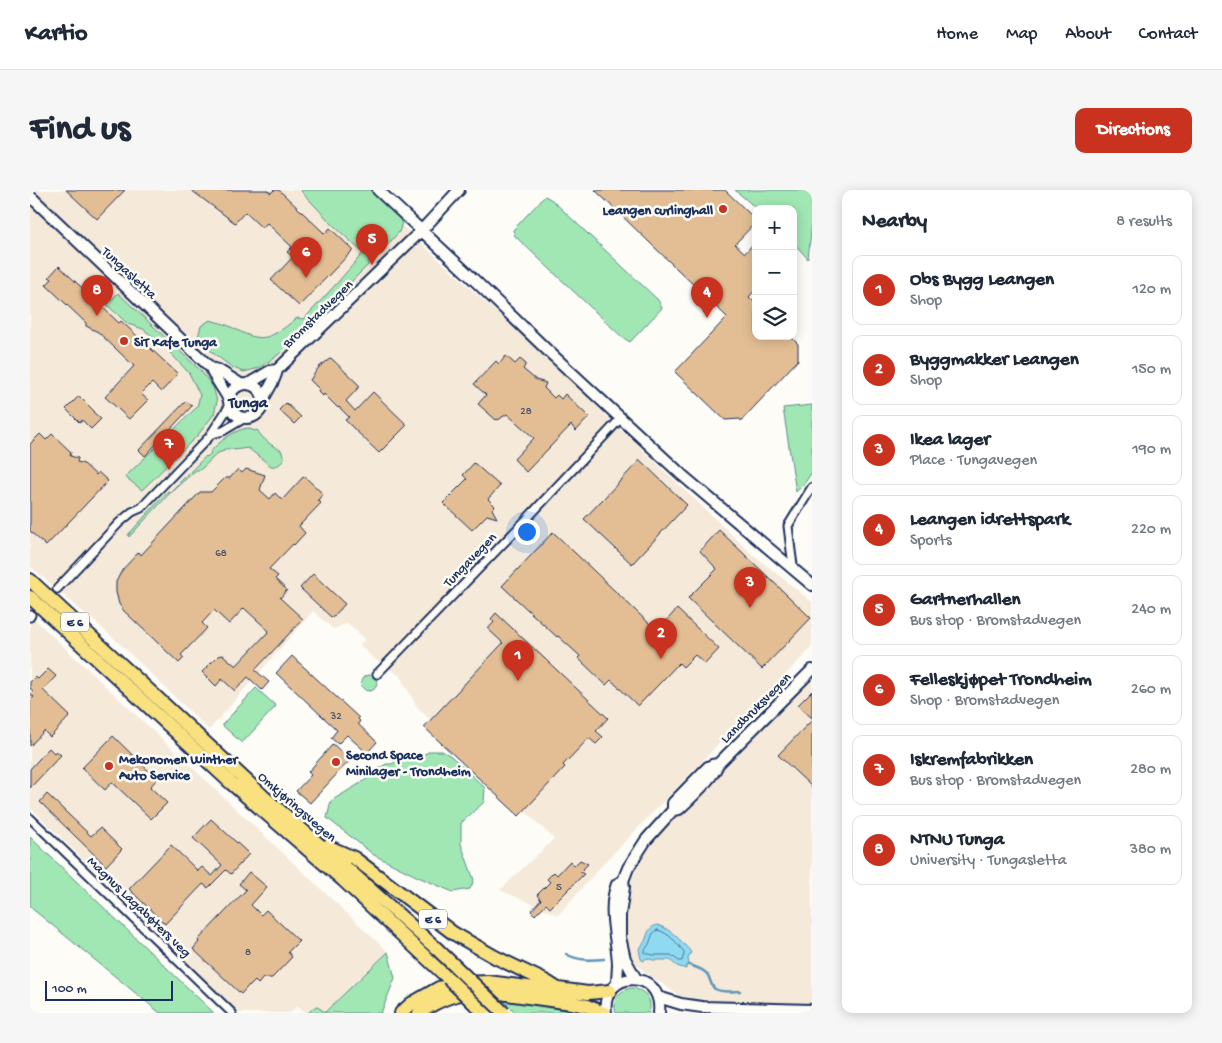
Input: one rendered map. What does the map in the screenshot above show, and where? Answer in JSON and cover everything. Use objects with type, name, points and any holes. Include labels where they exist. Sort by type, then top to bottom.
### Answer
[{"type":"highway","name":"Omkjøringsvegen","points":[[30,580],[210,748],[351,872],[504,1013]]},
{"type":"highway","name":"Omkjøringsvegen","points":[[30,597],[232,783],[343,880],[484,1013]]},
{"type":"highway","name":"E 6","points":[[314,841],[354,858],[453,933],[494,957],[558,989]]},
{"type":"highway","name":"E 6","points":[[401,1013],[410,1004],[439,988],[464,983],[488,982],[588,993],[613,988]]},
{"type":"highway","points":[[419,1013],[452,996],[485,991],[572,1003],[605,1013]]},
{"type":"street","points":[[378,190],[682,475],[812,585]]},
{"type":"street","name":"Bromstadvegen","points":[[245,385],[277,370],[422,231],[459,190]]},
{"type":"street","name":"Tungasletta","points":[[30,196],[211,368],[245,385]]},
{"type":"street","name":"Tungasletta","points":[[211,368],[213,375],[224,390],[230,403]]},
{"type":"street","name":"Bromstadvegen","points":[[263,400],[276,378],[277,370]]},
{"type":"street","points":[[57,589],[119,523],[132,512],[141,508],[212,434],[230,403],[233,390],[245,385],[257,388],[261,392],[263,400],[260,412],[251,418],[240,417],[235,414],[230,403]]},
{"type":"street","points":[[212,434],[222,431],[245,418]]},
{"type":"street","name":"Tungavegen","points":[[377,674],[621,418]]},
{"type":"street","points":[[794,570],[788,526],[812,487]]},
{"type":"street","name":"Landbruksvegen","points":[[636,979],[625,959],[620,937],[623,881],[631,862],[646,840],[673,810],[679,809],[711,777],[718,764],[812,670]]},
{"type":"street","name":"Magnus Lagabøters veg","points":[[30,818],[232,1013]]},
{"type":"street","name":"Landbruksvegen","points":[[613,988],[618,964],[613,924],[613,906],[617,884],[623,881]]},
{"type":"street","points":[[605,1013],[606,998],[613,988],[629,979],[642,980],[652,987],[658,997],[659,1013]]},
{"type":"street","points":[[658,997],[681,1004],[702,1007],[812,1010]]},
{"type":"shaded area","points":[[30,190],[363,190],[529,342],[751,553],[812,602],[812,647],[604,863],[558,915],[500,890],[554,839],[417,707],[400,676],[373,658],[360,645],[365,639],[348,623],[333,629],[313,611],[209,730],[117,641],[30,566]]},
{"type":"shaded area","points":[[30,615],[388,952],[324,1012],[316,1006],[308,1013],[297,1006],[290,1013],[238,1013],[30,807]]},
{"type":"shaded area","points":[[812,679],[812,1003],[763,1007],[680,996],[646,973],[625,954],[622,912],[626,892],[646,848]]},
{"type":"green space","points":[[302,190],[371,190],[395,211],[402,223],[399,232],[373,261],[371,259],[369,264],[278,355],[259,368],[244,372],[233,368],[213,353],[198,337],[201,326],[210,320],[245,334],[262,338],[268,337],[297,318],[304,319],[363,253],[331,223]]},
{"type":"green space","points":[[735,190],[812,190],[812,222],[808,259],[797,247],[797,205],[752,205]]},
{"type":"green space","points":[[545,196],[552,200],[658,300],[662,308],[630,342],[622,337],[515,236],[513,230]]},
{"type":"green space","points":[[118,293],[201,371],[213,387],[217,401],[214,414],[198,435],[142,490],[125,477],[197,407],[200,395],[189,373],[160,342],[143,329],[128,324],[107,305]]},
{"type":"green space","points":[[812,405],[812,472],[796,492],[783,408]]},
{"type":"green space","points":[[247,428],[257,430],[268,442],[281,450],[284,458],[280,463],[276,466],[271,466],[248,448],[224,449],[224,451],[218,453],[200,470],[196,470],[170,493],[129,537],[128,535],[168,491],[170,492],[218,444],[232,434]]},
{"type":"green space","points":[[369,675],[377,683],[369,691],[361,683]]},
{"type":"green space","points":[[256,688],[276,706],[242,743],[222,725]]},
{"type":"green space","points":[[431,751],[442,751],[451,756],[485,788],[484,802],[461,823],[461,844],[474,880],[470,889],[453,892],[416,876],[374,855],[327,818],[331,801],[364,781],[375,771],[386,764],[392,764],[396,761],[409,761]]},
{"type":"green space","points":[[30,837],[214,1013],[160,1013],[30,907]]},
{"type":"green space","points":[[388,952],[395,978],[381,1013],[308,1013],[316,1006],[325,1012]]},
{"type":"green space","points":[[633,988],[642,991],[649,1000],[649,1013],[616,1013],[615,1004],[620,993]]},
{"type":"green space","points":[[503,1000],[565,1010],[576,1013],[516,1013]]},
{"type":"water","points":[[657,925],[672,933],[691,952],[688,958],[689,965],[686,966],[686,969],[677,966],[670,960],[647,958],[643,961],[641,959],[639,949],[645,942],[650,929]]},
{"type":"building","points":[[66,190],[125,190],[97,219]]},
{"type":"building","points":[[191,190],[267,190],[271,193],[274,190],[279,190],[325,234],[330,228],[353,250],[299,306],[271,280],[293,257],[287,252],[292,247],[267,223],[262,228],[245,212],[235,223]]},
{"type":"building","points":[[595,190],[725,190],[752,216],[752,226],[735,244],[745,253],[752,245],[752,294],[749,297],[752,300],[752,340],[794,340],[798,344],[798,360],[741,421],[740,419],[725,420],[675,372],[727,317]]},
{"type":"building","points":[[59,266],[119,323],[121,321],[178,374],[161,392],[152,383],[141,394],[148,400],[129,419],[105,397],[134,366],[98,332],[86,326],[86,323],[46,285],[52,279],[49,277]]},
{"type":"building","points":[[506,356],[515,364],[520,359],[526,364],[523,369],[536,380],[546,383],[544,388],[554,398],[557,395],[561,399],[565,394],[589,417],[576,431],[571,425],[526,472],[514,459],[534,438],[507,414],[496,420],[478,404],[486,395],[474,384],[496,361],[499,364]]},
{"type":"building","points":[[331,358],[360,386],[346,401],[355,411],[373,392],[407,425],[379,453],[345,420],[349,417],[324,394],[323,396],[310,380],[319,367]]},
{"type":"building","points":[[79,396],[101,419],[91,429],[82,420],[80,423],[66,409]]},
{"type":"building","points":[[186,401],[192,406],[145,456],[139,450]]},
{"type":"building","points":[[286,403],[301,417],[294,424],[279,410]]},
{"type":"building","points":[[40,434],[46,440],[52,434],[71,452],[70,456],[78,458],[77,462],[84,464],[96,475],[98,472],[108,481],[46,546],[30,531],[30,444]]},
{"type":"building","points":[[640,460],[687,505],[632,564],[584,519]]},
{"type":"building","points":[[474,463],[500,486],[488,499],[495,506],[492,509],[497,518],[487,515],[472,530],[443,503],[467,479],[463,475]]},
{"type":"building","points":[[238,469],[242,473],[246,469],[265,475],[260,490],[270,499],[275,493],[282,500],[304,476],[323,494],[318,500],[321,503],[299,526],[305,533],[269,569],[278,576],[275,579],[287,590],[280,598],[303,619],[255,670],[269,682],[262,690],[248,677],[235,691],[222,679],[216,686],[202,672],[218,656],[223,655],[236,666],[269,631],[244,608],[229,624],[214,610],[202,623],[207,628],[181,655],[184,658],[179,663],[124,611],[119,604],[116,592],[116,582],[120,574],[139,552],[141,555],[200,492],[211,492],[225,478],[230,478]]},
{"type":"building","points":[[719,530],[811,618],[762,669],[688,598],[717,569],[700,551]]},
{"type":"building","points":[[553,532],[657,631],[677,609],[719,649],[705,664],[695,655],[683,667],[679,663],[638,706],[611,680],[606,685],[578,658],[580,656],[502,586]]},
{"type":"building","points":[[313,574],[345,604],[332,618],[300,588]]},
{"type":"building","points":[[496,613],[608,718],[596,731],[603,737],[596,744],[589,738],[563,765],[565,767],[519,816],[424,727],[503,643],[488,629],[494,622],[491,619]]},
{"type":"building","points":[[292,656],[359,718],[358,724],[377,742],[367,753],[347,735],[338,744],[331,738],[337,730],[276,673]]},
{"type":"building","points":[[48,669],[56,676],[43,690],[70,716],[50,737],[44,731],[30,746],[30,701],[34,697],[30,694],[33,691],[30,688],[30,682],[35,677],[38,679]]},
{"type":"building","points":[[812,691],[812,718],[798,705]]},
{"type":"building","points":[[812,720],[812,787],[778,755]]},
{"type":"building","points":[[113,736],[157,779],[150,787],[167,803],[151,819],[112,782],[105,790],[82,768]]},
{"type":"building","points":[[333,744],[350,760],[310,803],[296,791],[311,775],[308,772]]},
{"type":"building","points":[[49,748],[54,753],[56,751],[61,755],[30,788],[30,769]]},
{"type":"building","points":[[47,794],[91,836],[100,828],[122,849],[106,866],[40,802]]},
{"type":"building","points":[[211,819],[249,854],[231,874],[226,870],[208,888],[203,884],[165,924],[129,889],[171,845],[198,871],[202,867],[212,876],[222,865],[193,838]]},
{"type":"building","points":[[580,860],[588,864],[580,872],[584,874],[550,908],[546,904],[535,915],[531,911],[541,900],[537,895],[550,882],[547,879],[554,872],[557,875],[570,861],[574,866]]},
{"type":"building","points":[[249,872],[267,887],[251,905],[261,915],[266,910],[299,941],[288,952],[292,957],[272,978],[263,978],[258,984],[255,981],[241,994],[193,949],[200,938],[246,890],[239,884]]},
{"type":"waterway","points":[[566,954],[580,959],[604,959]]},
{"type":"waterway","points":[[689,965],[705,972],[715,989],[740,991]]},
{"type":"place","name":"Leangen curlinghall","points":[[723,209]]},
{"type":"place","name":"Gartnerhallen","points":[[372,265]]},
{"type":"place","name":"Felleskjøpet Trondheim","points":[[306,278]]},
{"type":"place","name":"NTNU Tunga","points":[[97,316]]},
{"type":"place","name":"Leangen idrettspark","points":[[707,318]]},
{"type":"place","name":"SiT Kafe Tunga","points":[[124,341]]},
{"type":"place","name":"Iskremfabrikken","points":[[169,470]]},
{"type":"place","name":"Ikea lager","points":[[750,608]]},
{"type":"place","name":"Byggmakker Leangen","points":[[661,659]]},
{"type":"place","name":"Obs Bygg Leangen","points":[[518,681]]},
{"type":"place","name":"Second Space Minilager - Trondheim","points":[[336,762]]},
{"type":"place","name":"Mekonomen Winther Auto Service","points":[[109,766]]},
{"type":"district","name":"Tunga","points":[[248,401]]}]
